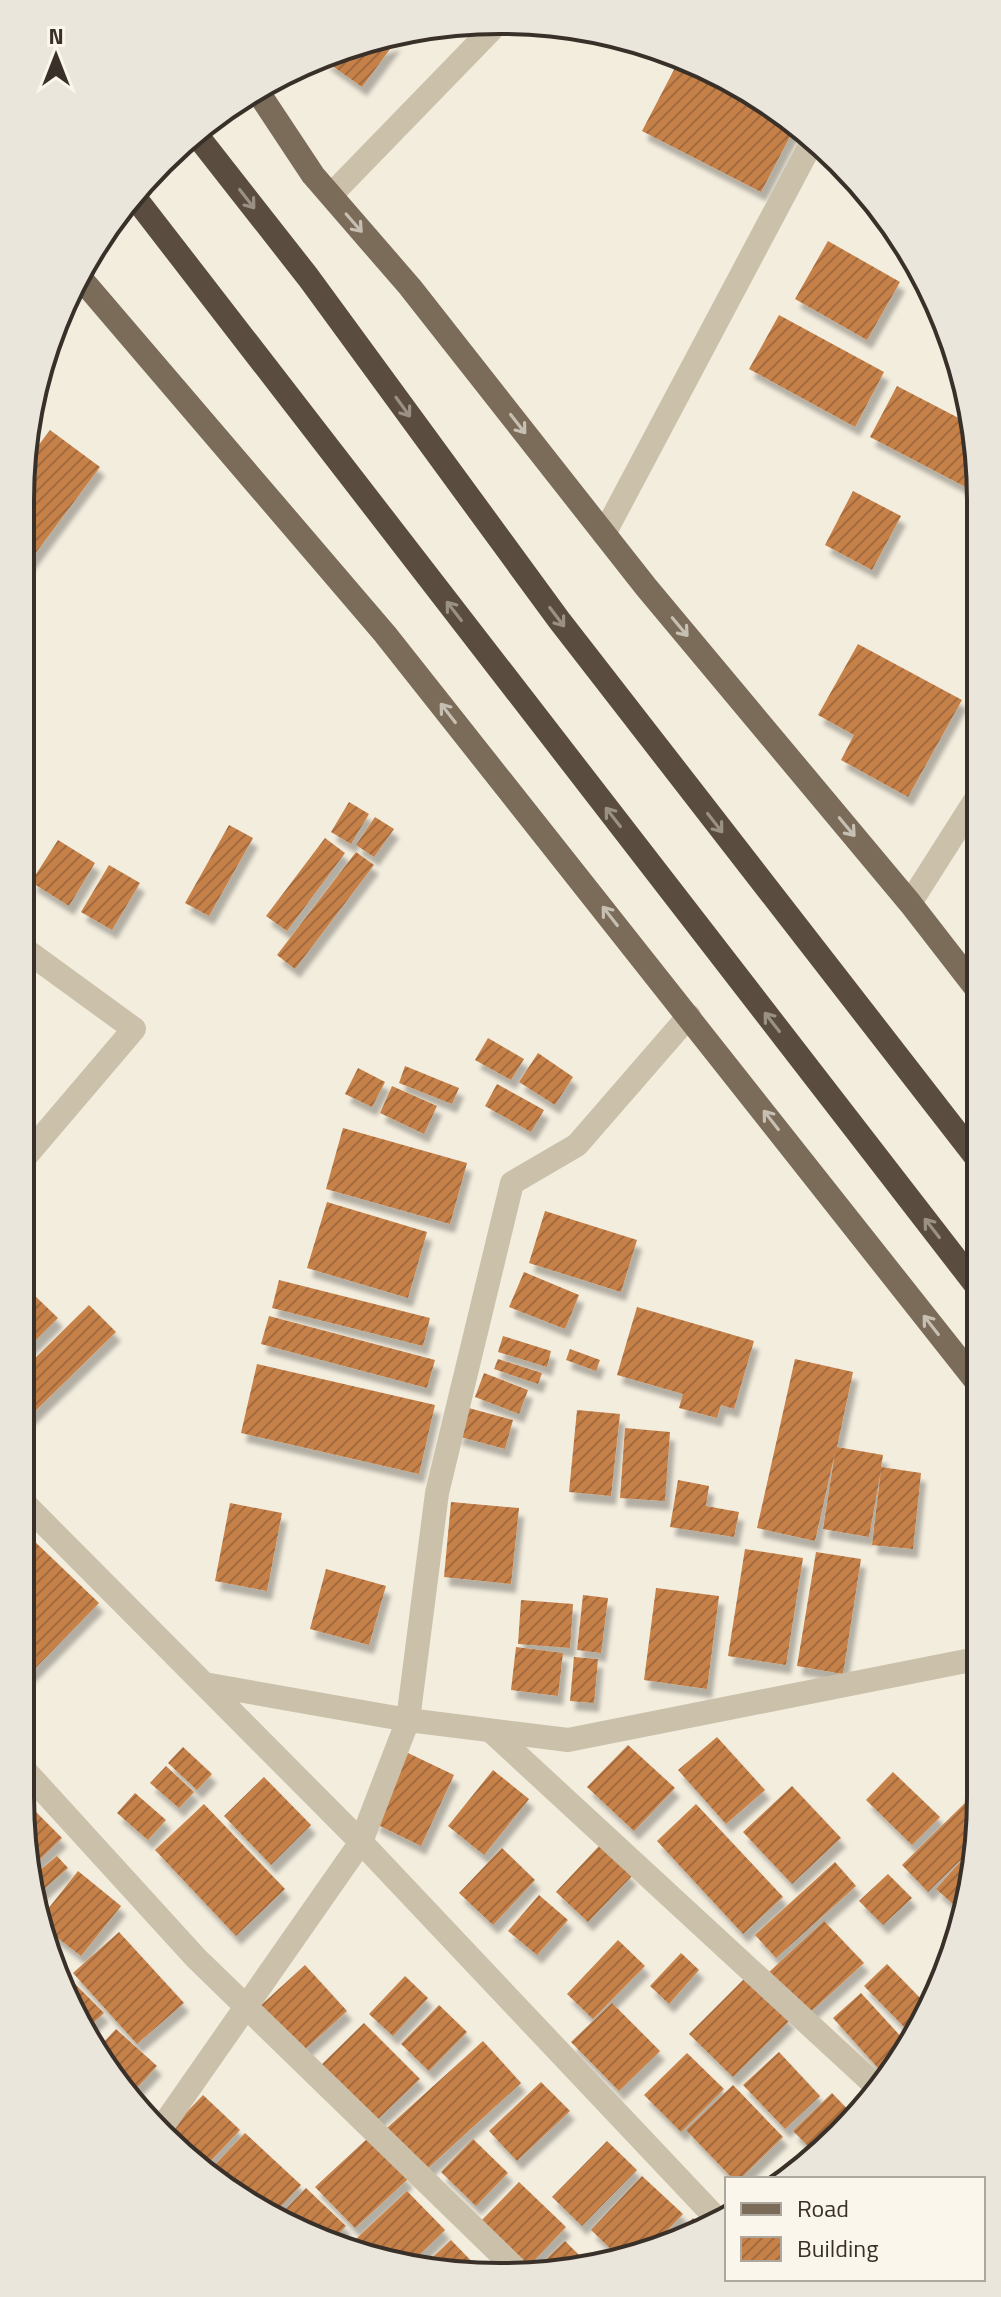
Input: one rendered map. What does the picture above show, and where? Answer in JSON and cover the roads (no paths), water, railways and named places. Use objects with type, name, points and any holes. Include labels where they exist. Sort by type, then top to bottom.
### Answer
[{"type":"highway","points":[[202,142],[308,277],[559,620],[967,1146]]},
{"type":"highway","points":[[140,205],[967,1273]]},
{"type":"main road","points":[[263,99],[313,175],[410,287],[604,534],[910,903],[967,977]]},
{"type":"main road","points":[[87,285],[385,634],[967,1369]]},
{"type":"street","points":[[331,195],[487,34]]},
{"type":"street","points":[[604,534],[808,150]]},
{"type":"street","points":[[910,903],[967,813]]},
{"type":"street","points":[[34,956],[134,1029],[34,1147]]},
{"type":"street","points":[[166,2121],[361,1842],[408,1720],[437,1493],[512,1183],[577,1145],[689,1016]]},
{"type":"street","points":[[34,1513],[361,1842],[711,2213]]},
{"type":"street","points":[[204,1684],[408,1720],[568,1740],[967,1661]]},
{"type":"street","points":[[491,1731],[870,2081]]},
{"type":"street","points":[[34,1780],[196,1958],[509,2263]]}]
